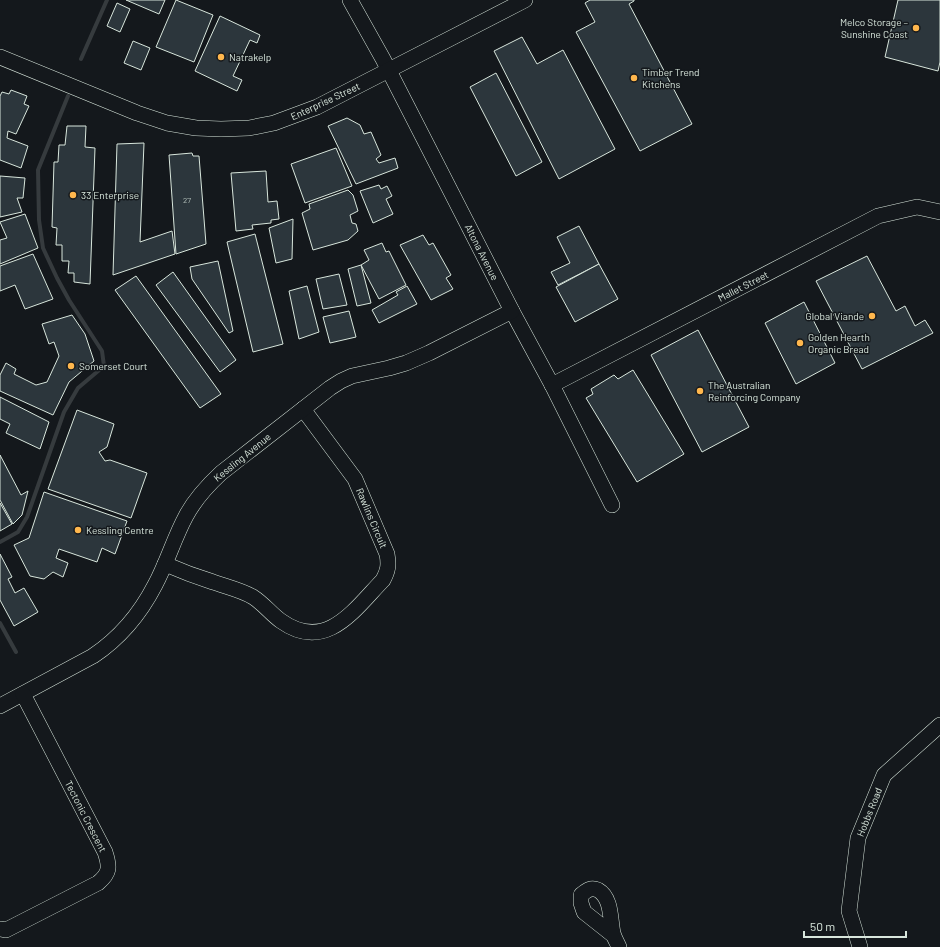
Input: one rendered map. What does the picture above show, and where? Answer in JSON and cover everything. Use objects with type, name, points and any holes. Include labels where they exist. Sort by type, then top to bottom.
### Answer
[{"type":"street","name":"Altona Avenue","points":[[350,0],[389,71],[512,311],[552,385],[612,505]]},
{"type":"street","name":"Enterprise Street","points":[[0,57],[144,116],[167,123],[196,128],[249,128],[296,116],[317,107],[525,0]]},
{"type":"street","name":"Mallet Street","points":[[552,385],[878,216],[917,207],[940,212]]},
{"type":"street","name":"Kessling Avenue","points":[[0,706],[93,656],[107,647],[121,634],[155,586],[186,516],[210,483],[330,388],[352,376],[406,363],[512,311]]},
{"type":"street","name":"Rawlins Circuit","points":[[165,564],[244,593],[259,601],[289,626],[311,633],[324,631],[335,626],[347,617],[383,580],[387,573],[389,564],[388,554],[360,487],[352,474],[303,409]]},
{"type":"street","name":"Tectonic Crescent","points":[[0,929],[6,930],[98,883],[105,877],[109,863],[105,852],[23,694]]},
{"type":"street","name":"Hobbs Road","points":[[860,947],[849,911],[858,838],[884,775],[940,725]]},
{"type":"building","points":[[126,0],[165,0],[159,14]]},
{"type":"building","points":[[176,0],[213,15],[194,62],[156,47]]},
{"type":"building","name":"Timber Trend Kitchens","points":[[590,0],[634,0],[629,4],[692,124],[640,151],[576,32],[595,22],[585,3]]},
{"type":"building","name":"Melco Storage – Sunshine Coast","points":[[898,0],[940,0],[940,62],[938,71],[885,57]]},
{"type":"building","points":[[117,3],[130,9],[120,32],[107,26]]},
{"type":"building","name":"Natrakelp","points":[[220,16],[260,35],[257,43],[250,40],[233,76],[242,80],[237,91],[195,71]]},
{"type":"building","points":[[522,37],[537,64],[563,50],[615,149],[559,179],[494,51]]},
{"type":"building","points":[[133,41],[150,48],[141,70],[124,63]]},
{"type":"building","points":[[496,73],[542,162],[516,176],[470,87]]},
{"type":"building","points":[[11,90],[27,96],[24,104],[29,106],[16,134],[8,131],[7,138],[28,146],[21,168],[0,160],[0,96],[2,92],[9,94]]},
{"type":"building","points":[[347,118],[360,125],[364,134],[371,132],[381,155],[376,159],[379,163],[395,158],[398,168],[356,184],[328,126]]},
{"type":"building","name":"33 Enterprise","points":[[67,126],[86,126],[85,147],[95,148],[90,284],[74,282],[74,273],[68,273],[69,261],[62,261],[62,245],[56,245],[57,228],[52,227],[54,162],[58,162],[59,145],[65,145]]},
{"type":"building","points":[[144,143],[140,242],[172,231],[175,254],[113,275],[117,144]]},
{"type":"building","points":[[336,148],[352,186],[305,203],[291,164]]},
{"type":"building","points":[[192,153],[193,156],[199,156],[206,244],[176,254],[169,155]]},
{"type":"building","points":[[266,171],[268,202],[277,201],[279,219],[271,220],[271,223],[252,225],[253,229],[236,231],[231,173]]},
{"type":"building","points":[[0,176],[25,178],[23,198],[17,198],[22,212],[0,217]]},
{"type":"building","points":[[379,185],[381,189],[387,186],[392,196],[386,199],[393,214],[373,223],[360,191]]},
{"type":"building","points":[[348,190],[353,195],[358,211],[350,215],[352,223],[356,224],[358,231],[348,240],[313,250],[302,213],[310,209],[309,204]]},
{"type":"building","points":[[25,214],[38,248],[0,264],[0,240],[7,238],[0,222]]},
{"type":"building","points":[[293,219],[292,259],[276,263],[269,228]]},
{"type":"building","points":[[579,226],[599,264],[558,285],[551,272],[570,263],[557,237]]},
{"type":"building","points":[[255,234],[283,344],[253,352],[227,242]]},
{"type":"building","points":[[423,235],[429,245],[433,243],[451,275],[446,278],[453,289],[431,300],[400,245]]},
{"type":"building","points":[[382,243],[386,252],[389,251],[406,285],[379,299],[361,265],[369,260],[364,250]]},
{"type":"building","points":[[33,254],[53,299],[25,309],[15,285],[0,291],[0,266]]},
{"type":"building","name":"Global Viande","points":[[867,256],[896,311],[905,306],[915,326],[925,320],[933,333],[862,369],[816,281]]},
{"type":"building","points":[[218,261],[233,331],[229,333],[192,279],[190,267]]},
{"type":"building","points":[[599,264],[618,299],[575,322],[556,287]]},
{"type":"building","points":[[361,265],[371,303],[357,306],[348,269]]},
{"type":"building","points":[[173,272],[236,360],[220,372],[156,285]]},
{"type":"building","points":[[339,274],[347,305],[323,309],[316,279]]},
{"type":"building","points":[[136,276],[221,394],[200,408],[115,290]]},
{"type":"building","points":[[307,286],[319,332],[299,339],[289,291]]},
{"type":"building","points":[[407,286],[417,304],[379,323],[372,310],[398,295],[396,292]]},
{"type":"building","name":"Golden Hearth Organic Bread","points":[[804,302],[835,363],[796,384],[765,323]]},
{"type":"building","points":[[349,311],[356,337],[330,343],[323,317]]},
{"type":"building","name":"Somerset Court","points":[[72,315],[85,334],[94,361],[69,382],[53,415],[0,391],[0,375],[6,363],[16,369],[14,374],[36,385],[47,382],[59,356],[54,342],[49,344],[42,324]]},
{"type":"building","name":"The Australian Reinforcing Company","points":[[698,330],[749,427],[702,452],[651,355]]},
{"type":"building","points":[[633,370],[684,454],[637,482],[586,398],[593,394],[591,389],[614,375],[618,379]]},
{"type":"building","points":[[0,397],[49,422],[40,449],[6,433],[10,424],[0,419]]},
{"type":"building","points":[[77,410],[114,424],[107,447],[99,452],[105,461],[110,460],[147,473],[131,518],[48,489]]},
{"type":"building","points":[[0,455],[21,495],[28,491],[22,515],[13,524],[0,500]]},
{"type":"building","name":"Kessling Centre","points":[[44,492],[127,521],[115,554],[102,548],[97,562],[59,549],[56,558],[68,563],[63,577],[53,572],[44,579],[30,576],[14,545],[29,538]]},
{"type":"building","points":[[0,503],[12,524],[0,531]]},
{"type":"building","points":[[0,554],[12,577],[8,579],[15,593],[24,588],[38,612],[14,626],[0,600]]},
{"type":"waterway","points":[[81,59],[107,0]]},
{"type":"waterway","points":[[0,542],[18,532],[27,517],[64,412],[78,388],[104,366],[102,351],[69,300],[43,248],[39,220],[38,170],[68,96]]},
{"type":"waterway","points":[[0,623],[16,652]]},
{"type":"place","name":"Melco Storage – Sunshine Coast","points":[[916,28]]},
{"type":"place","name":"Natrakelp","points":[[221,57]]},
{"type":"place","name":"Timber Trend Kitchens","points":[[634,78]]},
{"type":"place","name":"33 Enterprise","points":[[73,195]]},
{"type":"place","name":"Global Viande","points":[[872,316]]},
{"type":"place","name":"Golden Hearth Organic Bread","points":[[800,343]]},
{"type":"place","name":"Somerset Court","points":[[71,366]]},
{"type":"place","name":"The Australian Reinforcing Company","points":[[700,391]]},
{"type":"place","name":"Kessling Centre","points":[[78,530]]}]
